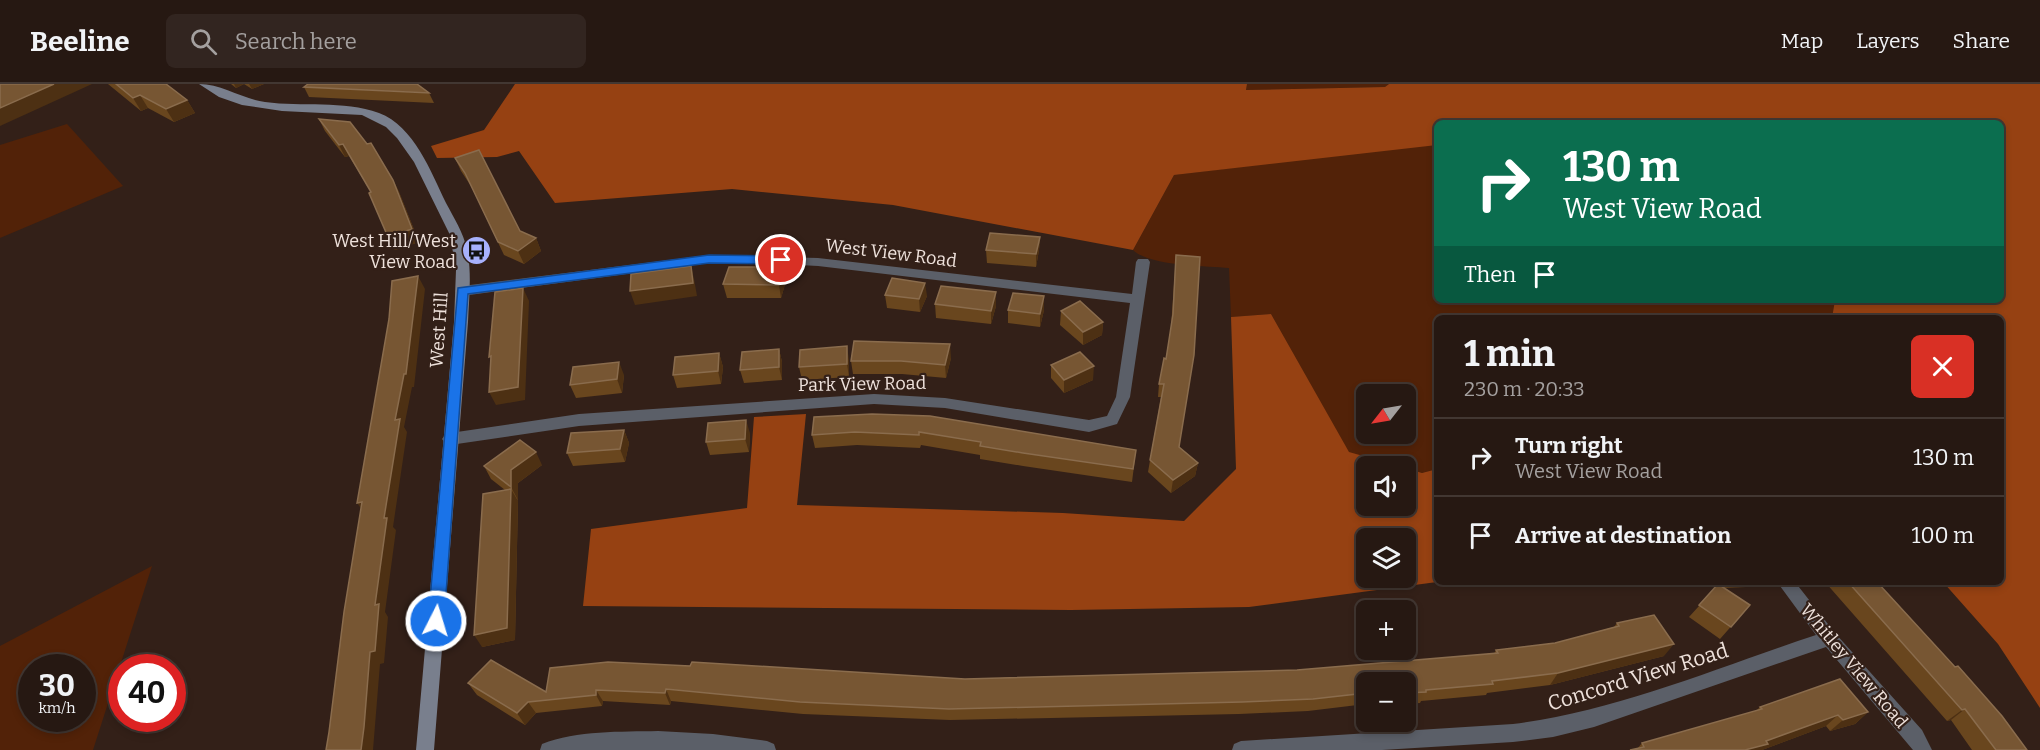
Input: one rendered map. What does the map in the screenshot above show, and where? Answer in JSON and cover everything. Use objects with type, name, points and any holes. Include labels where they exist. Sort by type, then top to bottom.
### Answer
[{"type":"street","name":"West Hill","points":[[205,84],[243,103],[364,112],[389,125],[417,156],[457,239],[462,269],[462,291],[425,750]]},
{"type":"street","name":"West View Road","points":[[462,291],[676,263],[762,259],[818,262],[1136,299]]},
{"type":"street","name":"Park View Road","points":[[450,439],[579,420],[874,399],[945,403],[1072,425],[1101,425],[1112,420],[1123,397],[1143,262]]},
{"type":"street","name":"Whitley View Road","points":[[1787,585],[1829,638],[1915,736],[1923,750]]},
{"type":"street","name":"Concord View Road","points":[[1240,750],[1513,733],[1553,728],[1594,718],[1829,638]]},
{"type":"street","points":[[549,750],[644,740],[733,744],[767,750]]},
{"type":"shaded area","points":[[515,84],[1247,84],[1246,90],[1385,87],[1389,84],[2040,84],[2040,708],[1998,644],[1946,585],[2004,585],[2004,315],[1832,315],[1834,303],[2004,303],[2004,120],[1434,120],[1434,145],[1174,175],[1133,250],[893,205],[732,189],[555,203],[519,151],[497,157],[437,158],[431,146],[484,130]]},
{"type":"shaded area","points":[[1247,84],[1389,84],[1385,87],[1246,90]]},
{"type":"shaded area","points":[[67,124],[123,186],[0,238],[0,145]]},
{"type":"shaded area","points":[[1427,144],[1434,145],[1434,303],[1834,303],[1832,315],[1434,315],[1434,470],[1422,473],[1416,471],[1416,456],[1360,456],[1349,453],[1271,314],[1231,317],[1229,268],[1164,262],[1133,250],[1174,175]]},
{"type":"shaded area","points":[[1271,314],[1349,452],[1363,456],[1356,456],[1356,516],[1416,516],[1416,471],[1422,473],[1434,470],[1434,582],[1416,585],[1416,528],[1356,528],[1356,588],[1392,588],[1249,607],[1071,610],[583,606],[591,529],[747,508],[754,417],[806,414],[797,505],[1063,513],[1184,521],[1236,469],[1231,317]]},
{"type":"shaded area","points":[[152,566],[124,654],[108,654],[108,703],[93,750],[0,750],[0,646]]},
{"type":"building","points":[[0,84],[54,84],[0,108]]},
{"type":"building","points":[[116,84],[166,84],[187,100],[166,109],[140,95],[133,98]]},
{"type":"building","points":[[308,84],[417,84],[429,93],[304,87]]},
{"type":"building","points":[[319,119],[350,122],[367,144],[371,143],[393,180],[412,229],[388,237],[369,193],[371,192],[343,144],[339,145]]},
{"type":"building","points":[[479,150],[520,231],[536,238],[518,251],[498,242],[465,173],[455,158]]},
{"type":"building","points":[[990,233],[1040,237],[1036,254],[986,250]]},
{"type":"building","points":[[1176,255],[1200,257],[1194,355],[1179,447],[1198,463],[1173,480],[1150,460],[1164,384],[1159,384],[1164,358],[1166,359],[1173,314]]},
{"type":"building","points":[[691,266],[693,283],[630,291],[631,274]]},
{"type":"building","points":[[729,267],[783,267],[779,285],[723,284]]},
{"type":"building","points":[[418,276],[406,374],[404,374],[395,420],[400,419],[384,518],[387,518],[375,605],[379,604],[375,651],[370,652],[361,750],[326,750],[344,612],[362,502],[357,503],[389,319],[392,281]]},
{"type":"building","points":[[892,278],[925,283],[919,299],[885,295]]},
{"type":"building","points":[[941,286],[996,292],[991,311],[935,304]]},
{"type":"building","points":[[523,288],[518,387],[489,392],[491,356],[489,357],[495,292]]},
{"type":"building","points":[[1013,293],[1044,296],[1040,314],[1008,310]]},
{"type":"building","points":[[1080,301],[1103,322],[1083,332],[1061,311]]},
{"type":"building","points":[[854,341],[950,344],[945,365],[901,361],[851,361]]},
{"type":"building","points":[[847,346],[847,364],[799,367],[800,350]]},
{"type":"building","points":[[779,349],[779,367],[740,370],[742,352]]},
{"type":"building","points":[[1080,352],[1094,366],[1064,380],[1051,365]]},
{"type":"building","points":[[719,353],[718,371],[673,375],[675,357]]},
{"type":"building","points":[[619,362],[617,379],[570,385],[573,367]]},
{"type":"building","points":[[872,414],[930,416],[1136,450],[1133,469],[980,446],[981,442],[919,432],[919,435],[855,432],[812,435],[814,417]]},
{"type":"building","points":[[746,420],[745,439],[706,442],[708,423]]},
{"type":"building","points":[[624,430],[620,449],[567,453],[571,433]]},
{"type":"building","points":[[520,440],[536,452],[511,470],[511,487],[484,466]]},
{"type":"building","points":[[511,489],[507,628],[474,635],[483,494]]},
{"type":"building","points":[[1720,585],[1750,605],[1731,627],[1699,605]]},
{"type":"building","points":[[1851,585],[1880,585],[1955,667],[1958,666],[2002,716],[2027,750],[1996,750],[1965,709],[1962,710]]},
{"type":"building","points":[[1654,615],[1674,644],[1558,673],[1492,681],[1493,684],[1416,692],[1416,672],[1356,672],[1356,694],[1313,699],[1242,702],[949,709],[800,702],[666,689],[665,693],[596,690],[596,695],[528,702],[517,713],[468,683],[491,660],[546,692],[550,668],[608,662],[690,666],[692,662],[965,679],[1297,670],[1498,653],[1496,650],[1555,643],[1619,626],[1617,623]]},
{"type":"building","points":[[1840,679],[1868,712],[1843,720],[1838,715],[1766,741],[1768,744],[1745,750],[1630,750],[1644,747],[1642,743],[1762,709],[1760,707]]},
{"type":"place","name":"West Hill/West View Road","points":[[477,251]]},
{"type":"route","points":[[436,621],[462,291],[709,259],[781,260]]}]
